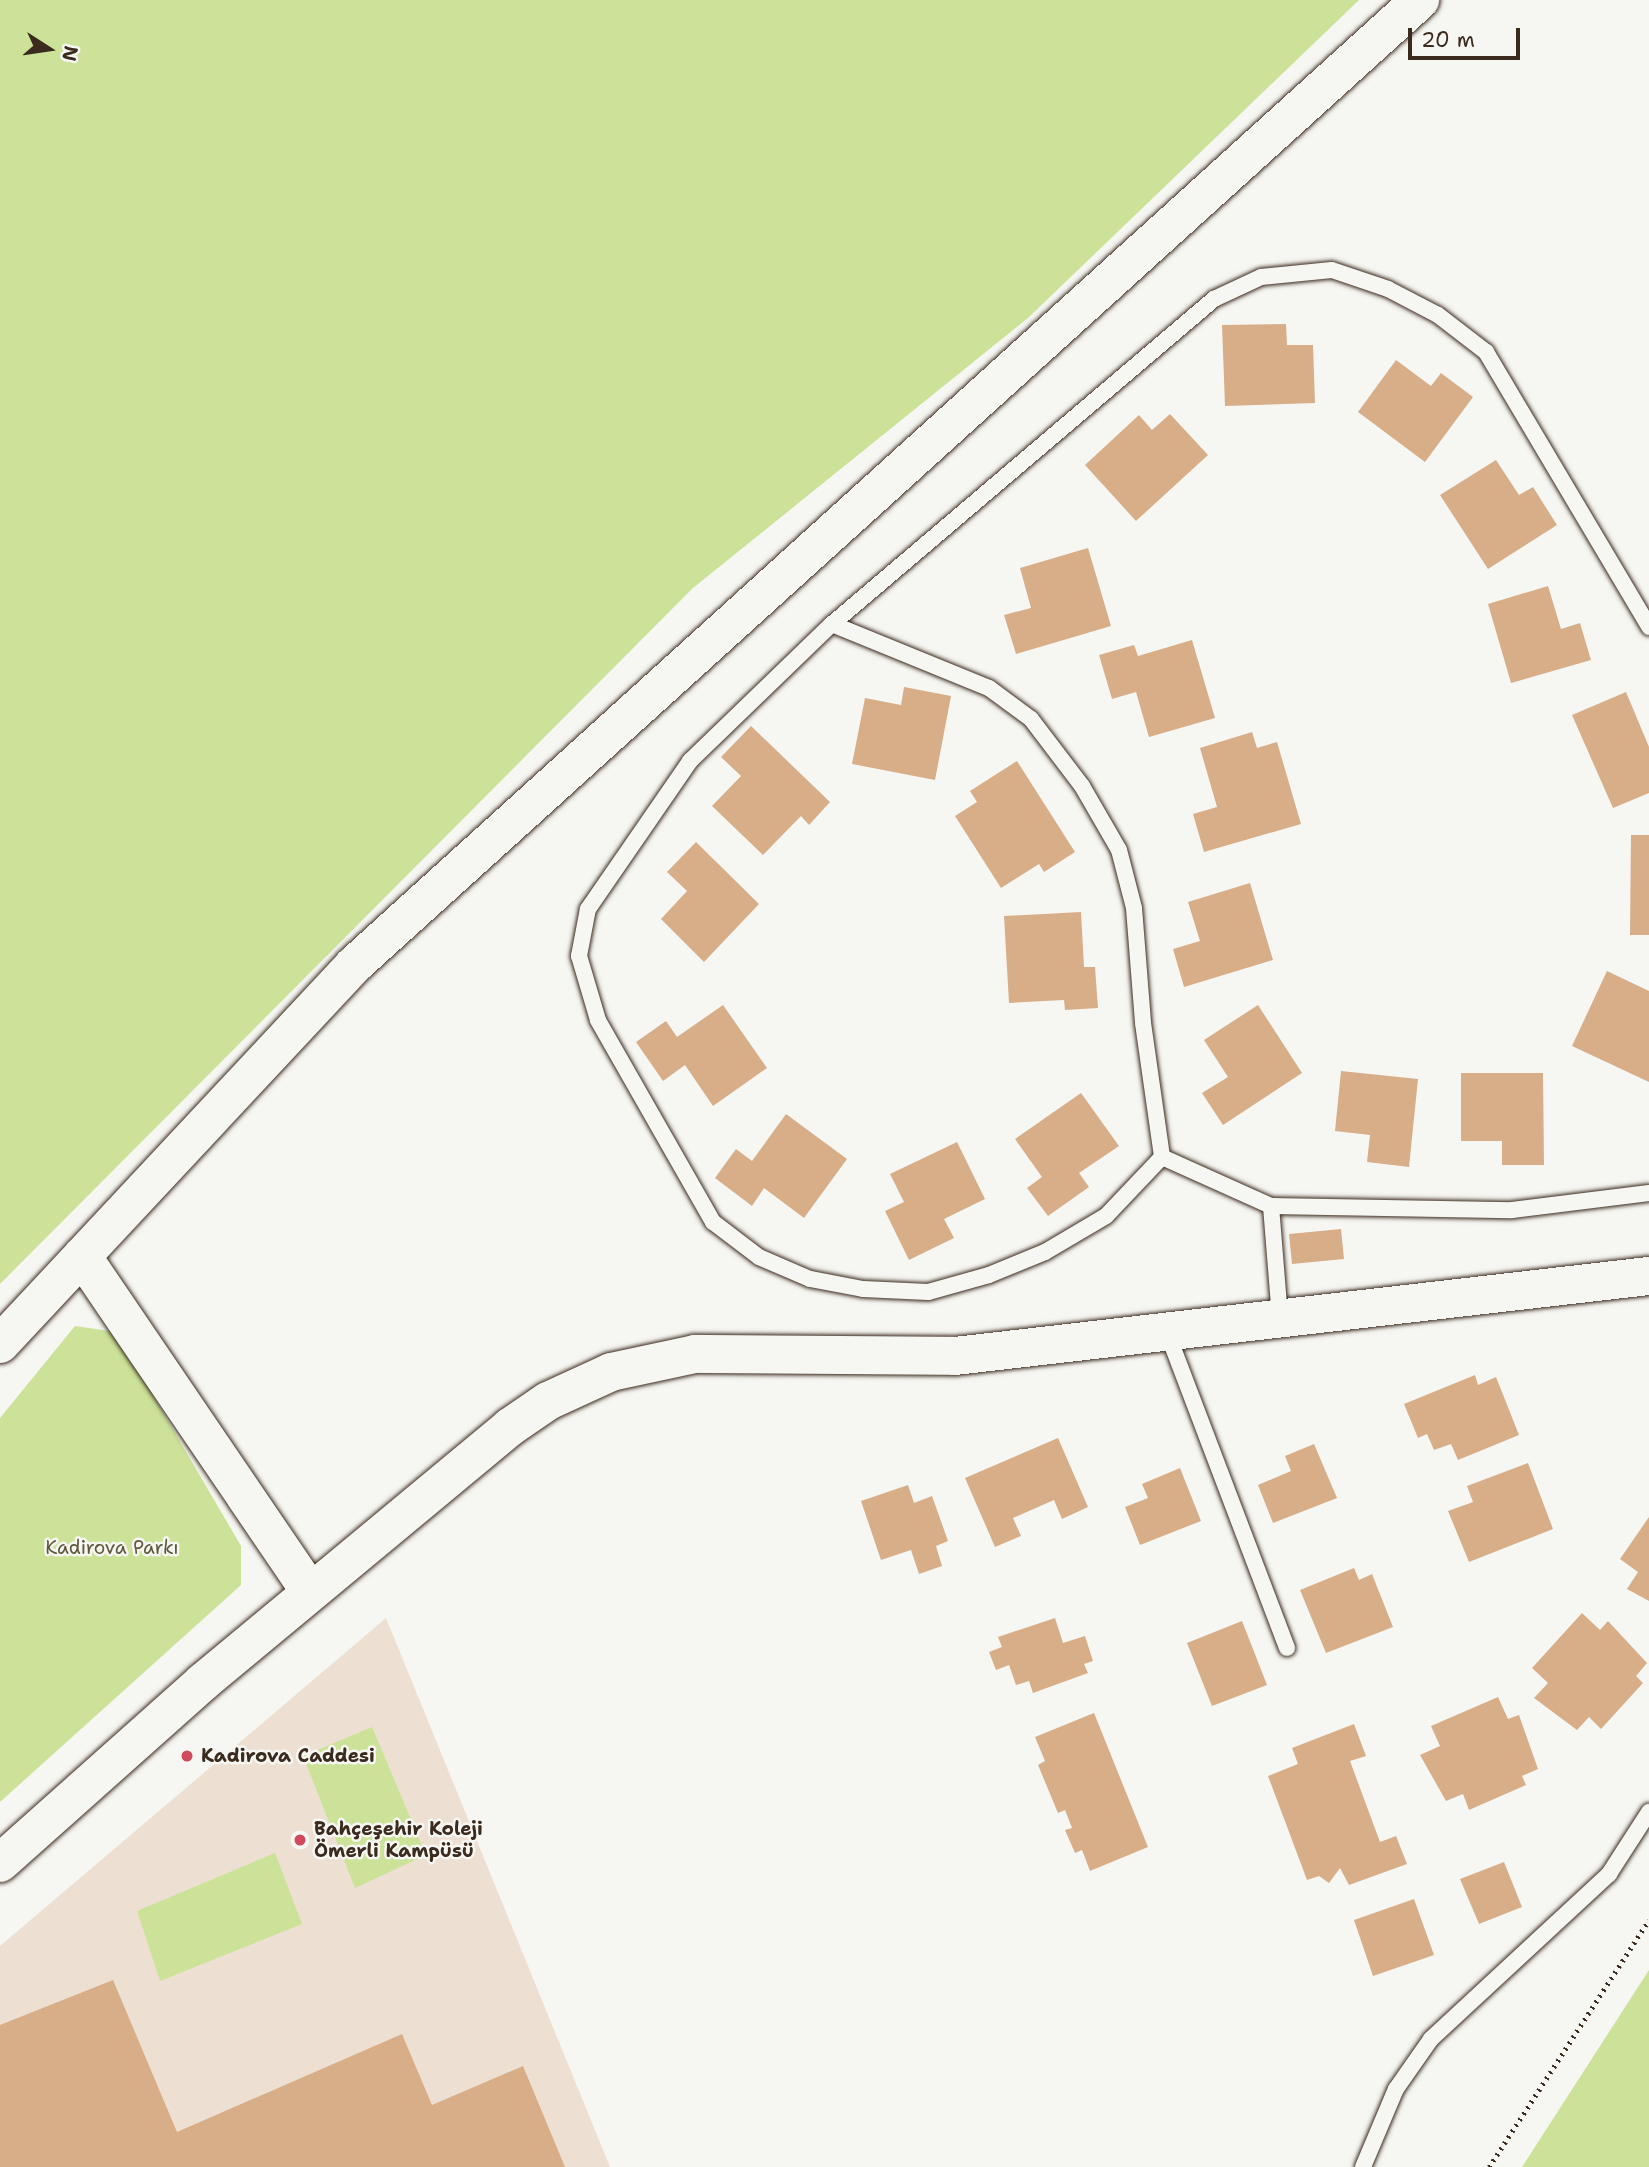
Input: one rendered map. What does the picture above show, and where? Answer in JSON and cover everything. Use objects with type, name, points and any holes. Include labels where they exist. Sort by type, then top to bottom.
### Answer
[{"type":"street","points":[[0,1344],[354,965],[1420,0]]},
{"type":"street","points":[[82,1256],[310,1592]]},
{"type":"street","points":[[0,1863],[310,1592],[510,1427],[548,1401],[611,1372],[695,1354],[909,1359],[1280,1321],[1649,1276]]},
{"type":"lane","points":[[1162,1157],[1106,1216],[1045,1252],[989,1275],[928,1292],[863,1289],[810,1279],[759,1257],[713,1222],[598,1020],[579,956],[588,909],[690,761],[832,624],[1214,299],[1261,277],[1332,270],[1388,289],[1438,315],[1486,352],[1649,628]]},
{"type":"lane","points":[[832,624],[989,688],[1031,719],[1082,786],[1119,850],[1134,908],[1143,1023],[1162,1157]]},
{"type":"lane","points":[[1162,1157],[1271,1206],[1512,1210],[1649,1193]]},
{"type":"lane","points":[[1271,1206],[1280,1321]]},
{"type":"lane","points":[[1167,1332],[1287,1648]]},
{"type":"lane","points":[[1363,2167],[1396,2089],[1431,2039],[1609,1874],[1649,1812]]},
{"type":"path","points":[[1489,2167],[1649,1920]]},
{"type":"shaded area","name":"Bahçeşehir Koleji Ömerli Kampüsü","points":[[386,1618],[610,2167],[0,2167],[0,1946]]},
{"type":"green space","points":[[0,0],[1359,0],[1028,318],[693,588],[0,1284]]},
{"type":"green space","name":"Kadirova Parkı","points":[[75,1326],[116,1332],[241,1546],[241,1585],[0,1802],[0,1418]]},
{"type":"green space","points":[[372,1727],[426,1855],[355,1888],[303,1756]]},
{"type":"green space","points":[[275,1853],[302,1924],[160,1981],[137,1911]]},
{"type":"green space","points":[[1649,1970],[1649,2167],[1522,2167]]},
{"type":"building","points":[[1286,324],[1287,345],[1313,345],[1315,403],[1225,406],[1222,325]]},
{"type":"building","points":[[1396,360],[1431,386],[1441,373],[1473,397],[1425,462],[1358,412]]},
{"type":"building","points":[[1170,414],[1208,455],[1136,521],[1085,465],[1139,415],[1152,430]]},
{"type":"building","points":[[1496,460],[1519,495],[1533,487],[1557,525],[1488,569],[1440,495]]},
{"type":"building","points":[[1088,548],[1111,626],[1016,654],[1004,615],[1031,608],[1020,568]]},
{"type":"building","points":[[1548,586],[1561,629],[1580,623],[1591,660],[1511,683],[1488,604]]},
{"type":"building","points":[[1192,640],[1215,718],[1149,737],[1136,692],[1112,699],[1099,655],[1134,645],[1138,656]]},
{"type":"building","points":[[904,687],[951,696],[935,780],[852,764],[865,698],[901,705]]},
{"type":"building","points":[[1626,692],[1649,747],[1649,793],[1613,808],[1572,715]]},
{"type":"building","points":[[751,726],[830,802],[809,825],[801,816],[763,855],[712,806],[741,776],[721,757]]},
{"type":"building","points":[[1252,732],[1257,748],[1277,742],[1301,824],[1204,852],[1193,814],[1217,807],[1200,748]]},
{"type":"building","points":[[1017,761],[1075,852],[1044,872],[1039,864],[1001,888],[955,816],[977,802],[970,791]]},
{"type":"building","points":[[1631,835],[1649,835],[1649,935],[1630,935]]},
{"type":"building","points":[[696,842],[759,904],[704,962],[661,919],[687,891],[667,872]]},
{"type":"building","points":[[1250,883],[1273,960],[1184,987],[1173,949],[1200,941],[1188,902]]},
{"type":"building","points":[[1081,912],[1084,967],[1095,967],[1098,1008],[1065,1010],[1064,1000],[1009,1003],[1004,916]]},
{"type":"building","points":[[1607,971],[1649,991],[1649,1082],[1572,1046]]},
{"type":"building","points":[[723,1005],[767,1068],[713,1106],[685,1065],[663,1081],[636,1042],[666,1021],[677,1037]]},
{"type":"building","points":[[1258,1005],[1302,1073],[1223,1125],[1202,1093],[1228,1077],[1204,1040]]},
{"type":"building","points":[[1341,1071],[1418,1079],[1409,1167],[1367,1162],[1370,1135],[1335,1131]]},
{"type":"building","points":[[1461,1073],[1543,1073],[1544,1165],[1502,1165],[1502,1141],[1461,1141]]},
{"type":"building","points":[[1081,1093],[1119,1146],[1079,1173],[1089,1187],[1048,1216],[1027,1188],[1042,1177],[1015,1139]]},
{"type":"building","points":[[786,1114],[847,1159],[804,1218],[764,1188],[752,1206],[715,1178],[736,1149],[752,1161]]},
{"type":"building","points":[[957,1142],[985,1199],[944,1219],[954,1238],[909,1260],[885,1211],[904,1202],[890,1174]]},
{"type":"building","points":[[1341,1229],[1344,1259],[1292,1264],[1289,1234]]},
{"type":"building","points":[[1475,1375],[1478,1385],[1496,1377],[1519,1435],[1458,1460],[1451,1444],[1434,1450],[1427,1434],[1418,1438],[1404,1404]]},
{"type":"building","points":[[1058,1438],[1088,1507],[1062,1519],[1054,1500],[1013,1518],[1021,1536],[995,1547],[965,1478]]},
{"type":"building","points":[[1314,1444],[1337,1498],[1273,1523],[1258,1485],[1291,1471],[1285,1456]]},
{"type":"building","points":[[1528,1463],[1553,1529],[1469,1562],[1448,1511],[1473,1502],[1467,1486]]},
{"type":"building","points":[[1180,1468],[1201,1521],[1140,1545],[1125,1507],[1148,1498],[1142,1484]]},
{"type":"building","points":[[908,1485],[914,1503],[932,1496],[948,1541],[936,1546],[942,1566],[919,1574],[911,1550],[881,1560],[861,1501]]},
{"type":"building","points":[[1649,1517],[1649,1601],[1627,1589],[1638,1572],[1620,1559]]},
{"type":"building","points":[[1354,1568],[1359,1580],[1372,1574],[1393,1627],[1326,1653],[1300,1590]]},
{"type":"building","points":[[1582,1613],[1600,1630],[1608,1621],[1647,1663],[1636,1676],[1643,1683],[1601,1729],[1589,1717],[1577,1730],[1534,1698],[1548,1683],[1532,1668]]},
{"type":"building","points":[[1055,1618],[1063,1643],[1085,1636],[1093,1661],[1084,1664],[1088,1673],[1033,1693],[1029,1681],[1016,1685],[1009,1665],[996,1670],[989,1652],[1002,1647],[998,1637]]},
{"type":"building","points":[[1242,1621],[1267,1685],[1212,1706],[1187,1643]]},
{"type":"building","points":[[1498,1697],[1508,1719],[1519,1715],[1538,1769],[1522,1776],[1526,1785],[1469,1810],[1463,1794],[1446,1801],[1420,1755],[1440,1746],[1431,1726]]},
{"type":"building","points":[[1094,1713],[1148,1847],[1090,1871],[1082,1850],[1075,1853],[1065,1830],[1072,1828],[1065,1810],[1058,1813],[1038,1765],[1045,1761],[1035,1737]]},
{"type":"building","points":[[1354,1724],[1366,1756],[1350,1761],[1380,1842],[1396,1836],[1407,1864],[1349,1885],[1340,1868],[1329,1883],[1319,1876],[1307,1880],[1268,1776],[1298,1764],[1292,1748]]},
{"type":"building","points":[[1504,1862],[1522,1907],[1479,1924],[1460,1879]]},
{"type":"building","points":[[1414,1899],[1434,1955],[1373,1976],[1354,1920]]},
{"type":"building","points":[[113,1980],[177,2132],[402,2034],[432,2105],[523,2066],[565,2167],[0,2167],[0,2025]]},
{"type":"place","name":"Kadirova Caddesi","points":[[187,1756]]},
{"type":"place","name":"Bahçeşehir Koleji Ömerli Kampüsü","points":[[300,1840]]}]
